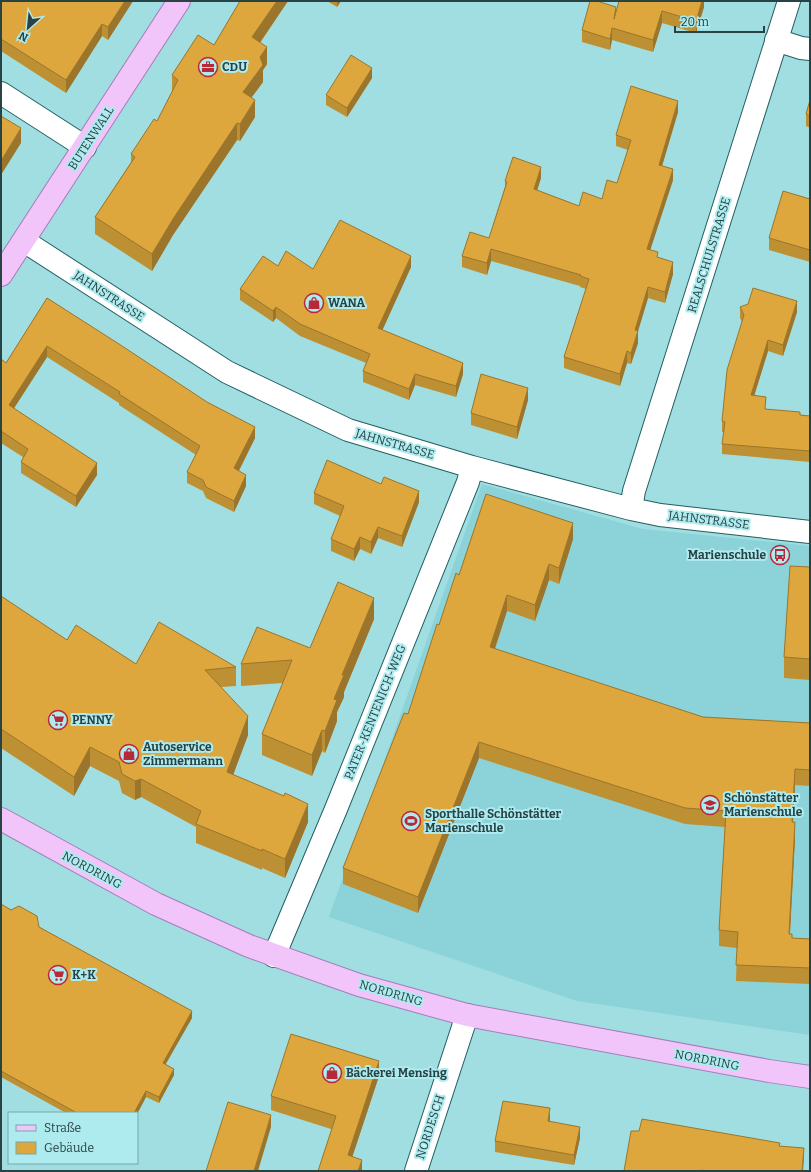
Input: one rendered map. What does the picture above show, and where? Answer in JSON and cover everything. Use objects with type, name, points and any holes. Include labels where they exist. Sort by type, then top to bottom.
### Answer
[{"type":"main road","name":"BUTENWALL","points":[[1,275],[179,1]]},
{"type":"main road","name":"NORDRING","points":[[1,819],[156,904],[274,956],[359,984],[467,1015],[769,1071],[810,1077]]},
{"type":"street","name":"REALSCHULSTRASSE","points":[[631,509],[634,491],[789,1]]},
{"type":"street","points":[[776,40],[800,48],[810,49]]},
{"type":"street","points":[[1,93],[85,147]]},
{"type":"street","name":"JAHNSTRASSE","points":[[24,241],[227,372],[348,430],[472,466],[631,509],[660,515],[810,532]]},
{"type":"street","name":"PATER-KENTENICH-WEG","points":[[274,956],[339,802],[468,482],[472,466]]},
{"type":"street","name":"NORDESCH","points":[[416,1171],[467,1015]]},
{"type":"shaded area","points":[[482,484],[643,529],[810,546],[810,1035],[577,1001],[329,917]]},
{"type":"building","points":[[1,1],[125,1],[108,27],[102,24],[66,80],[1,39]]},
{"type":"building","points":[[240,1],[277,1],[252,37],[267,47],[260,57],[263,65],[243,92],[255,100],[240,124],[237,123],[173,219],[152,254],[95,217],[135,157],[131,154],[154,119],[157,121],[178,80],[172,75],[198,35],[214,45]]},
{"type":"building","points":[[590,1],[597,1],[616,7],[614,19],[619,1],[702,1],[696,21],[662,11],[653,40],[612,28],[610,39],[582,30]]},
{"type":"building","points":[[351,55],[372,68],[347,108],[326,95]]},
{"type":"building","points":[[631,86],[678,101],[659,165],[673,169],[647,249],[658,252],[657,257],[673,262],[665,292],[648,287],[635,330],[638,331],[631,353],[627,351],[620,374],[564,357],[589,279],[580,276],[581,275],[491,249],[487,263],[462,256],[470,232],[489,238],[507,182],[505,181],[513,157],[541,167],[534,189],[579,206],[583,192],[602,199],[607,180],[617,183],[631,140],[616,135]]},
{"type":"building","points":[[810,100],[810,116],[806,114]]},
{"type":"building","points":[[1,116],[21,128],[1,161]]},
{"type":"building","points":[[783,191],[810,199],[810,250],[769,238]]},
{"type":"building","points":[[340,220],[411,256],[378,328],[463,363],[456,386],[415,374],[409,389],[363,371],[370,354],[300,324],[276,307],[273,311],[240,289],[263,256],[278,266],[286,251],[313,269]]},
{"type":"building","points":[[753,288],[797,301],[783,345],[768,340],[751,395],[766,397],[765,409],[800,412],[800,415],[810,416],[810,451],[722,444],[725,422],[722,421],[727,370],[744,315],[740,307],[748,304]]},
{"type":"building","points":[[47,298],[207,402],[255,427],[234,468],[246,475],[234,501],[206,487],[203,480],[187,472],[200,446],[119,394],[120,392],[47,346],[9,405],[97,463],[76,496],[21,462],[28,449],[1,431],[1,359],[6,363]]},
{"type":"building","points":[[481,374],[528,388],[517,427],[471,413]]},
{"type":"building","points":[[327,460],[381,484],[384,477],[419,491],[402,536],[378,527],[371,542],[360,537],[354,549],[331,539],[344,506],[314,493]]},
{"type":"building","points":[[486,494],[573,523],[559,568],[549,564],[535,605],[507,595],[490,647],[703,717],[810,723],[810,770],[795,769],[792,822],[795,822],[789,934],[792,934],[792,938],[810,939],[810,968],[736,965],[738,932],[719,930],[726,811],[685,808],[479,742],[418,897],[343,868],[404,713],[408,714],[437,624],[439,625],[456,573],[459,575]]},
{"type":"building","points":[[790,566],[810,567],[810,659],[784,657]]},
{"type":"building","points":[[338,582],[374,598],[342,675],[344,675],[334,699],[337,700],[325,731],[322,730],[312,755],[262,734],[292,660],[241,664],[257,627],[310,648]]},
{"type":"building","points":[[1,596],[67,640],[76,625],[136,664],[159,622],[236,667],[205,670],[248,716],[227,772],[284,796],[285,793],[308,804],[285,859],[196,824],[201,811],[141,779],[135,781],[122,774],[119,762],[90,747],[74,777],[1,729]]},
{"type":"building","name":"K+K","points":[[1,904],[11,910],[19,906],[37,916],[39,927],[192,1011],[163,1063],[174,1069],[159,1097],[146,1091],[135,1112],[75,1112],[1,1071]]},
{"type":"building","points":[[291,1034],[379,1061],[348,1155],[362,1160],[358,1171],[318,1171],[336,1116],[271,1096]]},
{"type":"building","points":[[503,1101],[550,1108],[548,1121],[580,1127],[574,1155],[495,1141]]},
{"type":"building","points":[[228,1102],[271,1115],[254,1171],[206,1171]]},
{"type":"building","points":[[642,1119],[780,1143],[779,1146],[804,1148],[802,1171],[624,1171],[631,1131],[639,1131]]},
{"type":"place","name":"CDU","points":[[208,67]]},
{"type":"place","name":"WANA","points":[[314,303]]},
{"type":"place","name":"Marienschule","points":[[780,555]]},
{"type":"place","name":"PENNY","points":[[58,720]]},
{"type":"place","name":"Autoservice Zimmermann","points":[[129,754]]},
{"type":"place","name":"Schönstätter Marienschule","points":[[710,805]]},
{"type":"place","name":"Sporthalle Schönstätter Marienschule","points":[[411,821]]},
{"type":"place","name":"K+K","points":[[58,975]]},
{"type":"place","name":"Bäckerei Mensing","points":[[332,1073]]}]
